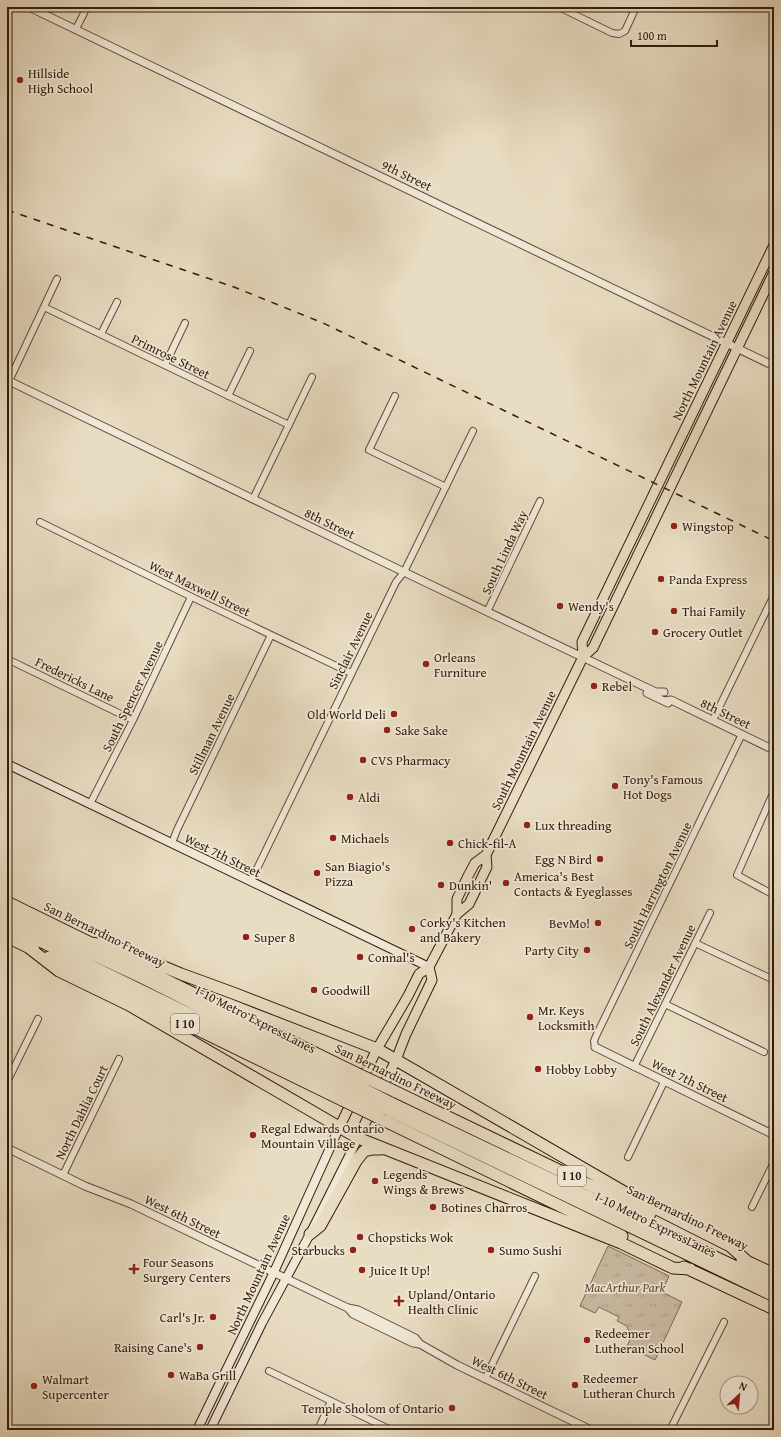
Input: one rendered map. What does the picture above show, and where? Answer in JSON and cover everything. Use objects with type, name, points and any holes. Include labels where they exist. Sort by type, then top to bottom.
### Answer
[{"type":"highway","name":"San Bernardino Freeway","points":[[7,902],[215,1003],[348,1086],[388,1106],[467,1160],[690,1270],[774,1309]]},
{"type":"highway","name":"I-10 Metro ExpressLanes","points":[[7,914],[145,979],[348,1086]]},
{"type":"highway","name":"I-10 Metro ExpressLanes","points":[[7,926],[348,1086]]},
{"type":"highway","name":"San Bernardino Freeway","points":[[7,937],[173,1018],[348,1086],[388,1106],[582,1181],[774,1274]]},
{"type":"highway","points":[[91,943],[116,946],[181,974],[233,992],[377,1049],[631,1196],[730,1246],[748,1262]]},
{"type":"highway","points":[[28,947],[59,971],[129,1006],[358,1138],[621,1243],[673,1268],[690,1270]]},
{"type":"highway","points":[[145,979],[215,1003]]},
{"type":"highway","points":[[128,984],[173,1018]]},
{"type":"highway","name":"I-10 Metro ExpressLanes","points":[[388,1106],[614,1220],[774,1296]]},
{"type":"highway","name":"I-10 Metro ExpressLanes","points":[[388,1106],[468,1140],[774,1285]]},
{"type":"highway","points":[[310,1234],[320,1226],[356,1161],[364,1151],[372,1149],[385,1150]]},
{"type":"highway","points":[[467,1160],[614,1220]]},
{"type":"highway","points":[[582,1181],[642,1222]]},
{"type":"main road","name":"North Mountain Avenue","points":[[657,485],[774,245]]},
{"type":"main road","points":[[760,302],[760,288],[771,267],[768,258]]},
{"type":"main road","name":"North Mountain Avenue","points":[[669,490],[774,272]]},
{"type":"main road","points":[[700,427],[696,419],[702,406],[706,384]]},
{"type":"main road","points":[[676,475],[679,456],[692,429],[689,421]]},
{"type":"main road","name":"South Mountain Avenue","points":[[583,657],[582,642],[657,485]]},
{"type":"main road","name":"South Mountain Avenue","points":[[339,1128],[377,1049],[419,974],[429,967],[457,914],[457,899],[468,876],[475,863],[486,854],[583,657],[593,648],[669,490]]},
{"type":"main road","points":[[628,576],[623,570],[647,519],[649,511],[648,504]]},
{"type":"main road","points":[[610,611],[612,594],[617,583],[615,575]]},
{"type":"main road","name":"West 7th Street","points":[[7,764],[429,967]]},
{"type":"main road","name":"South Mountain Avenue","points":[[358,1138],[396,1060],[406,1034],[432,980],[429,967]]},
{"type":"main road","name":"North Mountain Avenue","points":[[197,1430],[274,1272],[339,1128]]},
{"type":"main road","name":"North Mountain Avenue","points":[[212,1427],[358,1138]]},
{"type":"main road","points":[[200,1430],[212,1427]]},
{"type":"street","name":"9th Street","points":[[29,7],[774,366]]},
{"type":"street","points":[[76,29],[87,7]]},
{"type":"street","points":[[559,7],[612,34],[620,34],[625,31],[636,7]]},
{"type":"street","points":[[8,380],[57,279]]},
{"type":"street","points":[[101,334],[117,302]]},
{"type":"street","name":"Primrose Street","points":[[44,307],[289,425]]},
{"type":"street","points":[[165,365],[185,323]]},
{"type":"street","points":[[228,396],[250,351]]},
{"type":"street","points":[[253,498],[312,377]]},
{"type":"street","name":"8th Street","points":[[8,380],[487,612],[643,686],[650,685],[686,703],[689,709]]},
{"type":"street","points":[[395,396],[368,450],[446,487]]},
{"type":"street","name":"Sinclair Avenue","points":[[250,881],[396,582],[404,572],[473,431]]},
{"type":"street","name":"South Linda Way","points":[[487,612],[540,501]]},
{"type":"street","name":"West Maxwell Street","points":[[40,522],[191,597],[351,673]]},
{"type":"street","name":"South Spencer Avenue","points":[[90,804],[133,720],[191,597]]},
{"type":"street","points":[[713,720],[772,599]]},
{"type":"street","name":"Stillman Avenue","points":[[172,843],[271,635]]},
{"type":"street","name":"Fredericks Lane","points":[[7,659],[133,720]]},
{"type":"street","name":"8th Street","points":[[643,686],[645,692],[682,710],[689,709],[774,750]]},
{"type":"street","name":"South Harrington Avenue","points":[[595,1047],[594,1041],[596,1036],[742,734]]},
{"type":"street","points":[[774,791],[737,875],[774,895]]},
{"type":"street","name":"South Alexander Avenue","points":[[634,1067],[710,913]]},
{"type":"street","points":[[695,943],[774,980]]},
{"type":"street","points":[[665,1004],[764,1052]]},
{"type":"street","points":[[7,1082],[38,1019]]},
{"type":"street","name":"West 7th Street","points":[[595,1047],[774,1135]]},
{"type":"street","name":"North Dahlia Court","points":[[63,1175],[119,1059]]},
{"type":"street","points":[[628,1157],[664,1082]]},
{"type":"street","name":"West 6th Street","points":[[7,1148],[92,1189],[131,1204],[274,1272],[348,1308],[353,1314],[413,1343],[420,1344],[486,1379],[591,1430]]},
{"type":"street","points":[[752,1207],[774,1162]]},
{"type":"street","points":[[486,1379],[535,1276]]},
{"type":"street","points":[[670,1430],[724,1322]]},
{"type":"street","points":[[269,1371],[391,1430]]},
{"type":"street","points":[[318,1430],[331,1401]]},
{"type":"green space","name":"MacArthur Park","points":[[608,1246],[669,1276],[662,1292],[682,1302],[655,1360],[627,1346],[631,1338],[627,1326],[617,1321],[619,1317],[599,1307],[595,1313],[580,1306]]},
{"type":"railway","points":[[7,210],[234,287],[323,323],[774,541]]},
{"type":"place","name":"Hillside High School","points":[[20,80]]},
{"type":"place","name":"Wingstop","points":[[674,526]]},
{"type":"place","name":"Panda Express","points":[[661,579]]},
{"type":"place","name":"Wendy's","points":[[560,606]]},
{"type":"place","name":"Thai Family","points":[[674,611]]},
{"type":"place","name":"Grocery Outlet","points":[[655,632]]},
{"type":"place","name":"Orleans Furniture","points":[[426,664]]},
{"type":"place","name":"Rebel","points":[[594,686]]},
{"type":"place","name":"Old World Deli","points":[[394,714]]},
{"type":"place","name":"Sake Sake","points":[[387,730]]},
{"type":"place","name":"CVS Pharmacy","points":[[363,760]]},
{"type":"place","name":"Tony's Famous Hot Dogs","points":[[615,786]]},
{"type":"place","name":"Aldi","points":[[350,797]]},
{"type":"place","name":"Lux threading","points":[[527,825]]},
{"type":"place","name":"Michaels","points":[[333,838]]},
{"type":"place","name":"Chick-fil-A","points":[[450,843]]},
{"type":"place","name":"Egg N Bird","points":[[600,859]]},
{"type":"place","name":"San Biagio's Pizza","points":[[317,873]]},
{"type":"place","name":"America's Best Contacts & Eyeglasses","points":[[506,883]]},
{"type":"place","name":"Dunkin'","points":[[441,885]]},
{"type":"place","name":"BevMo!","points":[[598,923]]},
{"type":"place","name":"Corky's Kitchen and Bakery","points":[[412,929]]},
{"type":"place","name":"Super 8","points":[[246,937]]},
{"type":"place","name":"Party City","points":[[587,950]]},
{"type":"place","name":"Connal's","points":[[360,957]]},
{"type":"place","name":"Goodwill","points":[[314,990]]},
{"type":"place","name":"Mr. Keys Locksmith","points":[[530,1017]]},
{"type":"place","name":"Hobby Lobby","points":[[538,1069]]},
{"type":"place","name":"Regal Edwards Ontario Mountain Village","points":[[253,1135]]},
{"type":"place","name":"Legends Wings & Brews","points":[[375,1181]]},
{"type":"place","name":"Botines Charros","points":[[433,1207]]},
{"type":"place","name":"Chopsticks Wok","points":[[360,1237]]},
{"type":"place","name":"Starbucks","points":[[353,1250]]},
{"type":"place","name":"Sumo Sushi","points":[[491,1250]]},
{"type":"place","name":"Four Seasons Surgery Centers","points":[[134,1269]]},
{"type":"place","name":"Juice It Up!","points":[[362,1270]]},
{"type":"place","name":"Upland/Ontario Health Clinic","points":[[399,1301]]},
{"type":"place","name":"Carl's Jr.","points":[[213,1317]]},
{"type":"place","name":"Redeemer Lutheran School","points":[[587,1340]]},
{"type":"place","name":"Raising Cane's","points":[[200,1347]]},
{"type":"place","name":"WaBa Grill","points":[[171,1375]]},
{"type":"place","name":"Redeemer Lutheran Church","points":[[575,1385]]},
{"type":"place","name":"Walmart Supercenter","points":[[34,1386]]},
{"type":"place","name":"Temple Sholom of Ontario","points":[[452,1408]]}]
